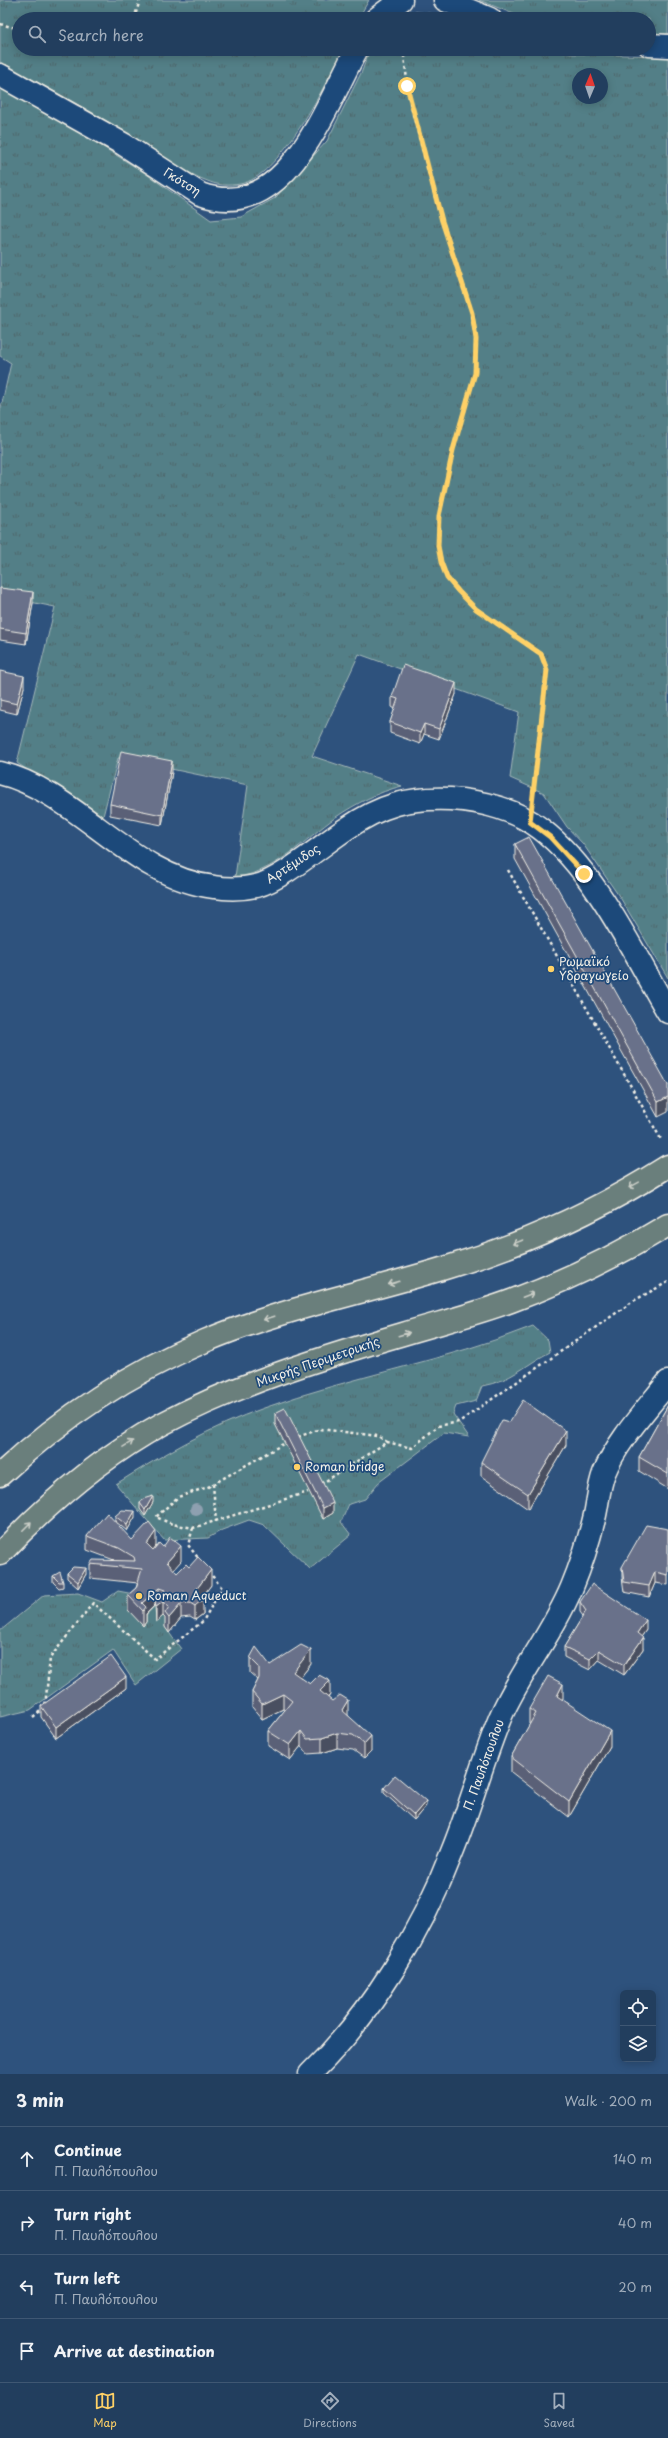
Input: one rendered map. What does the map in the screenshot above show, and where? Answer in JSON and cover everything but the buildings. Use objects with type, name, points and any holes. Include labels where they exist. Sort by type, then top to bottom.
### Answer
[{"type":"main road","points":[[0,1475],[32,1446],[81,1408],[145,1370],[198,1344],[285,1313],[487,1255],[555,1228],[668,1166]]},
{"type":"main road","name":"Μικρής Περιμετρικής","points":[[0,1554],[46,1507],[87,1472],[135,1440],[182,1414],[263,1379],[367,1344],[510,1302],[588,1268],[668,1225]]},
{"type":"street","points":[[385,12],[401,0]]},
{"type":"street","points":[[445,0],[473,12]]},
{"type":"street","points":[[656,45],[668,46]]},
{"type":"street","name":"Γκότση","points":[[0,75],[123,144],[200,194],[212,199],[238,198],[263,190],[300,154],[323,118],[354,56]]},
{"type":"street","name":"Αρτέμιδος","points":[[0,773],[22,781],[48,794],[168,874],[193,884],[214,887],[256,886],[274,878],[368,814],[403,802],[438,799],[459,800],[503,810],[530,822]]},
{"type":"street","points":[[530,822],[550,837],[584,874],[668,1012]]},
{"type":"street","name":"Π. Παυλόπουλου","points":[[310,2074],[363,2014],[388,1976],[428,1905],[451,1855],[466,1816],[482,1765],[502,1716],[549,1635],[572,1587],[586,1551],[605,1472],[638,1420],[668,1382]]},
{"type":"path","points":[[136,12],[140,0]]},
{"type":"path","points":[[0,24],[12,27]]},
{"type":"path","points":[[404,56],[410,102],[442,221],[472,313],[476,339],[475,373],[453,450],[439,516],[440,556],[447,578],[459,592],[476,609],[541,654],[547,670],[530,822]]},
{"type":"path","points":[[508,870],[664,1143]]},
{"type":"path","points":[[295,1438],[320,1429],[378,1436],[387,1442],[412,1448],[438,1426],[459,1422],[635,1300],[668,1282]]},
{"type":"path","points":[[318,1485],[387,1442]]},
{"type":"path","points":[[283,1444],[208,1488],[178,1497],[156,1517],[172,1524],[194,1528],[308,1492]]},
{"type":"path","points":[[213,1484],[216,1522]]},
{"type":"path","points":[[194,1528],[188,1545],[202,1564]]},
{"type":"path","points":[[33,1718],[45,1706],[50,1658],[93,1604],[155,1659],[203,1621],[211,1610],[222,1588],[207,1570]]},
{"type":"green space","points":[[0,0],[369,0],[362,12],[12,12],[12,56],[340,56],[314,104],[288,145],[258,176],[236,185],[218,184],[199,178],[107,121],[0,62]]},
{"type":"green space","points":[[479,0],[668,0],[668,34],[656,33],[656,12],[509,12]]},
{"type":"green space","points":[[367,56],[668,56],[668,978],[621,899],[583,844],[567,827],[544,793],[510,778],[519,712],[359,654],[312,756],[402,786],[368,798],[352,807],[336,817],[276,862],[249,874],[235,877],[248,785],[118,758],[102,820],[17,763],[55,607],[0,596],[0,412],[11,363],[0,356],[0,86],[37,106],[145,173],[211,220],[241,217],[275,198],[327,141],[362,71]]},
{"type":"green space","points":[[533,1326],[548,1340],[550,1352],[510,1376],[492,1384],[482,1386],[476,1401],[456,1406],[453,1414],[469,1437],[444,1433],[378,1483],[365,1499],[349,1504],[341,1522],[351,1535],[310,1569],[264,1525],[249,1520],[222,1530],[208,1538],[164,1540],[116,1484],[151,1462],[206,1432],[245,1415],[297,1397],[467,1349]]},
{"type":"green space","points":[[118,1591],[139,1595],[145,1616],[159,1602],[156,1621],[163,1616],[166,1618],[165,1627],[181,1649],[136,1685],[113,1650],[30,1710],[0,1717],[0,1631],[44,1595],[78,1593],[102,1602]]},
{"type":"place","name":"Ρωμαϊκό Υδραγωγείο","points":[[551,969]]},
{"type":"place","name":"Roman bridge","points":[[297,1467]]},
{"type":"place","name":"Roman Aqueduct","points":[[139,1596]]},
{"type":"route","points":[[407,86],[442,221],[456,258],[472,313],[476,339],[475,373],[453,450],[439,516],[438,546],[441,562],[447,578],[476,609],[500,627],[530,644],[541,654],[547,670],[530,822],[550,837],[574,861],[584,874]]}]
